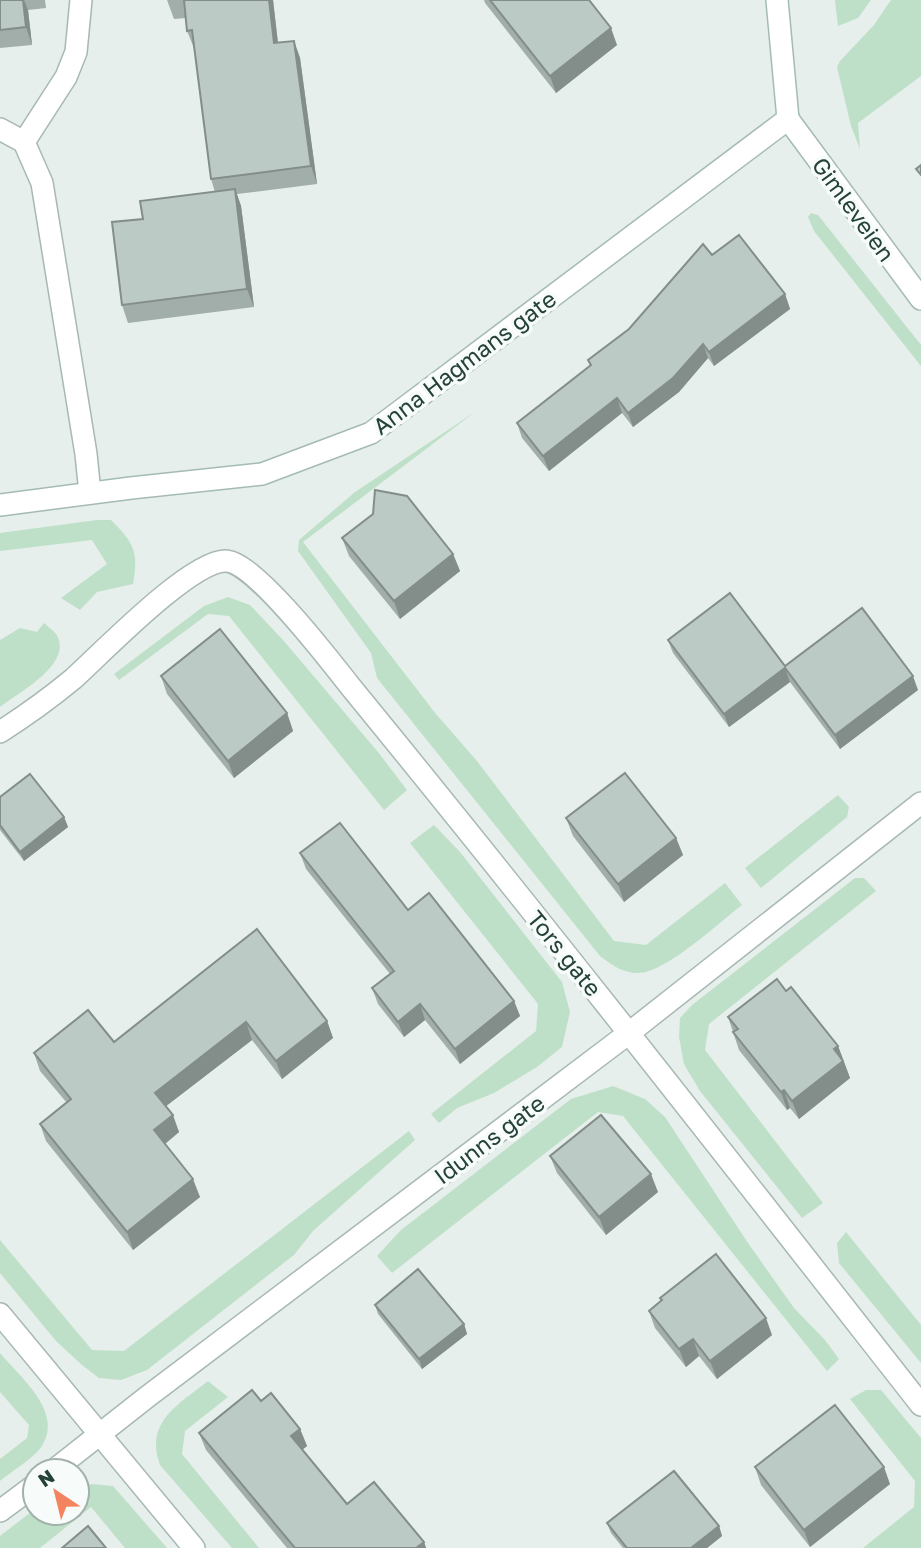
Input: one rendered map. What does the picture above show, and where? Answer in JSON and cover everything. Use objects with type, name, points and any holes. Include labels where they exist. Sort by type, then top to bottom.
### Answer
[{"type":"street","points":[[24,142],[66,77],[76,52],[81,0]]},
{"type":"street","points":[[777,0],[788,118]]},
{"type":"street","name":"Gimleveien","points":[[788,118],[921,299]]},
{"type":"street","name":"Anna Hagmans gate","points":[[0,505],[262,474],[371,433],[788,118]]},
{"type":"street","points":[[0,130],[24,142],[42,183],[86,454],[90,494]]},
{"type":"street","name":"Tors gate","points":[[0,732],[70,681],[178,585],[221,560],[236,562],[265,587],[318,646],[629,1033],[921,1405]]},
{"type":"street","name":"Idunns gate","points":[[71,1457],[629,1033],[921,803]]},
{"type":"street","points":[[0,1314],[194,1548]]},
{"type":"street","points":[[0,1511],[21,1495]]},
{"type":"green space","points":[[835,0],[871,0],[858,18],[838,26]]},
{"type":"green space","points":[[891,0],[921,0],[921,76],[858,123],[860,149],[851,126],[837,67],[874,25]]},
{"type":"green space","points":[[811,213],[818,215],[921,345],[921,366],[814,231],[808,217]]},
{"type":"green space","points":[[475,412],[303,542],[436,714],[477,761],[614,941],[646,945],[725,883],[742,905],[677,956],[649,971],[627,972],[600,956],[377,678],[371,653],[298,551],[299,540],[355,492]]},
{"type":"green space","points":[[111,520],[130,542],[135,556],[133,584],[97,592],[80,610],[61,598],[107,564],[92,540],[0,551],[0,533]]},
{"type":"green space","points":[[228,597],[250,605],[283,640],[407,790],[384,810],[229,616],[208,614],[119,680],[114,674],[204,606]]},
{"type":"green space","points":[[44,623],[56,634],[60,645],[58,656],[42,676],[0,707],[0,640],[20,628],[37,632]]},
{"type":"green space","points":[[838,795],[849,807],[847,817],[761,888],[745,868]]},
{"type":"green space","points":[[434,825],[460,852],[562,982],[570,1012],[562,1047],[537,1067],[494,1093],[457,1108],[439,1123],[431,1114],[536,1031],[538,1004],[410,843]]},
{"type":"green space","points":[[855,878],[864,878],[876,891],[709,1024],[705,1050],[823,1203],[802,1218],[700,1091],[684,1064],[679,1037],[680,1018],[692,1005]]},
{"type":"green space","points":[[613,1086],[645,1099],[665,1117],[794,1308],[839,1359],[827,1371],[623,1116],[598,1112],[392,1273],[377,1256],[401,1230],[571,1099]]},
{"type":"green space","points":[[409,1131],[415,1140],[313,1231],[294,1255],[147,1370],[121,1380],[99,1378],[82,1365],[56,1341],[0,1273],[0,1240],[92,1350],[124,1351]]},
{"type":"green space","points":[[846,1232],[921,1325],[921,1363],[839,1263],[837,1243]]},
{"type":"green space","points":[[0,1353],[37,1396],[48,1420],[47,1433],[39,1450],[32,1457],[21,1457],[21,1466],[0,1481],[0,1459],[27,1438],[29,1425],[0,1392]]},
{"type":"green space","points":[[208,1381],[228,1397],[185,1431],[182,1454],[259,1548],[232,1548],[160,1465],[156,1450],[161,1426],[176,1406]]},
{"type":"green space","points":[[866,1390],[881,1390],[921,1438],[921,1548],[863,1548],[914,1507],[915,1481],[850,1399]]},
{"type":"green space","points":[[91,1484],[113,1486],[167,1548],[125,1548],[91,1507]]},
{"type":"green space","points":[[21,1520],[21,1527],[66,1527],[40,1548],[0,1548],[0,1536]]},
{"type":"building","points":[[0,0],[23,0],[26,27],[0,30]]},
{"type":"building","points":[[184,0],[269,0],[274,43],[294,41],[311,166],[211,179],[192,30],[187,31]]},
{"type":"building","points":[[490,0],[589,0],[611,28],[550,76]]},
{"type":"building","points":[[235,189],[247,289],[122,305],[112,222],[143,219],[140,201]]},
{"type":"building","points":[[739,235],[785,294],[709,352],[703,344],[673,378],[628,413],[617,398],[543,456],[517,423],[591,365],[588,360],[629,329],[703,244],[712,255]]},
{"type":"building","points":[[375,490],[407,496],[453,554],[394,601],[342,538],[373,514]]},
{"type":"building","points":[[730,593],[785,666],[862,608],[913,676],[835,735],[785,668],[724,714],[668,640]]},
{"type":"building","points":[[220,629],[287,713],[228,761],[161,676]]},
{"type":"building","points":[[625,773],[676,838],[618,884],[566,818]]},
{"type":"building","points":[[30,774],[64,817],[20,852],[0,825],[0,797]]},
{"type":"building","points":[[340,823],[408,910],[429,893],[514,1001],[455,1049],[420,1004],[398,1022],[372,988],[394,971],[300,853]]},
{"type":"building","points":[[257,929],[327,1021],[276,1061],[246,1022],[155,1093],[173,1115],[154,1130],[193,1179],[127,1232],[40,1124],[71,1099],[34,1053],[88,1010],[114,1042]]},
{"type":"building","points":[[777,979],[786,991],[791,987],[838,1046],[834,1049],[843,1061],[792,1101],[784,1090],[781,1092],[733,1032],[738,1029],[728,1017]]},
{"type":"building","points":[[601,1115],[651,1174],[599,1217],[550,1156]]},
{"type":"building","points":[[716,1254],[766,1318],[710,1361],[693,1339],[679,1349],[649,1311],[662,1300],[660,1298]]},
{"type":"building","points":[[418,1269],[464,1324],[419,1359],[375,1305]]},
{"type":"building","points":[[252,1390],[261,1401],[271,1393],[300,1429],[291,1436],[347,1504],[374,1482],[424,1542],[416,1548],[295,1548],[199,1433]]},
{"type":"building","points":[[835,1405],[884,1467],[804,1530],[755,1467]]},
{"type":"building","points":[[674,1471],[719,1526],[691,1548],[627,1548],[607,1523]]},
{"type":"building","points":[[89,1527],[106,1548],[62,1548]]}]
